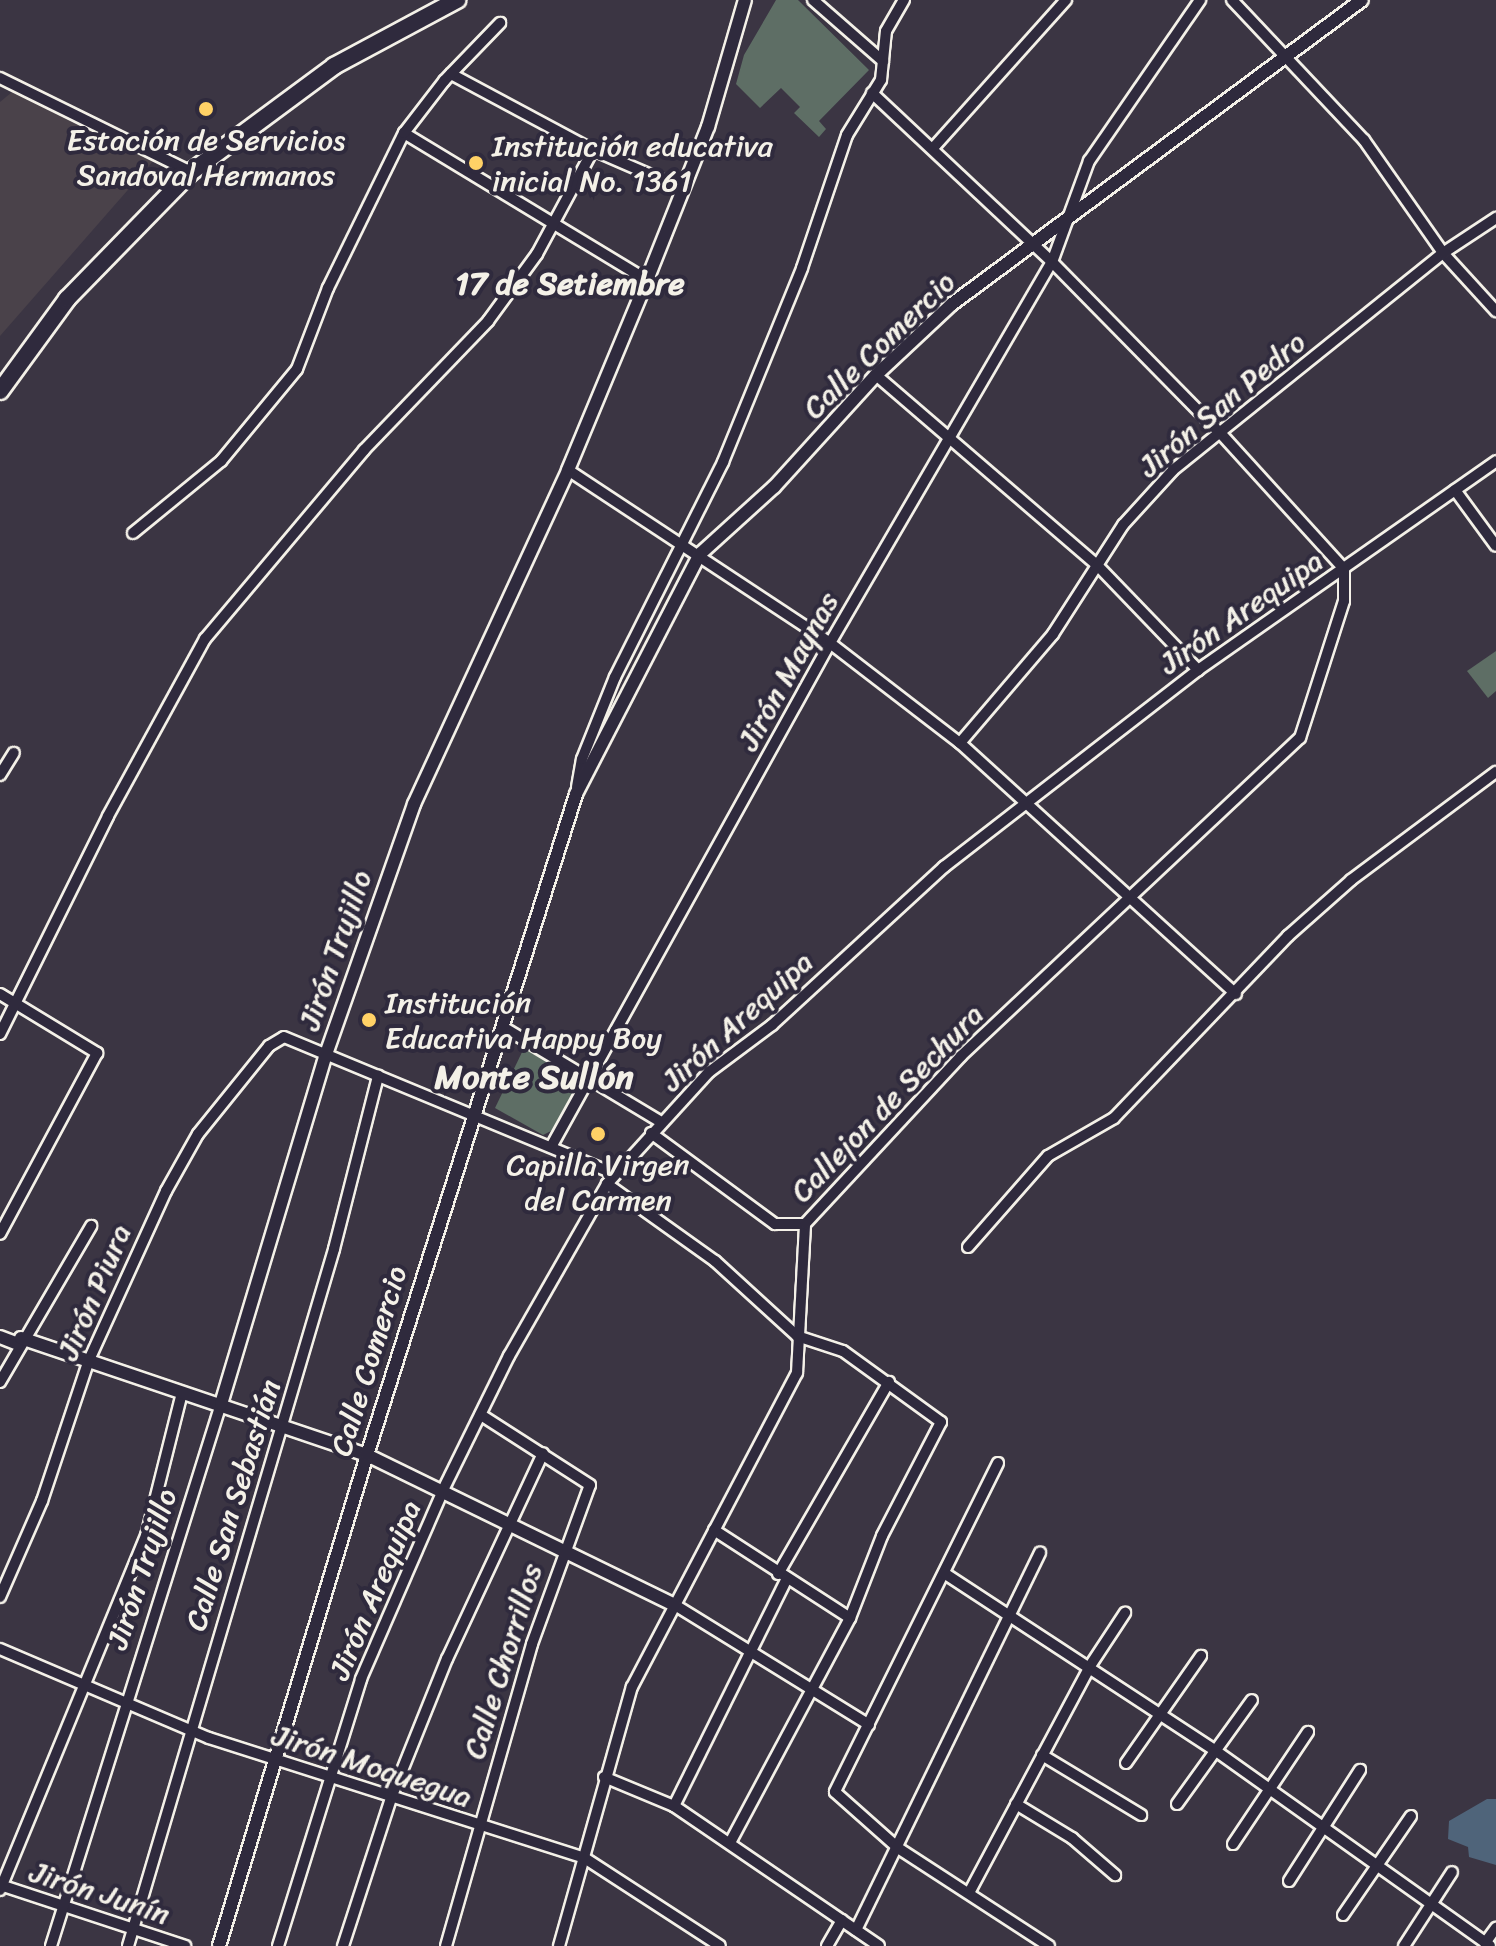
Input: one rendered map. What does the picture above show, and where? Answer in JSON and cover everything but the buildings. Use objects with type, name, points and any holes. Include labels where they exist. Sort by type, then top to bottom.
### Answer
[{"type":"main road","points":[[0,391],[67,299],[191,172],[334,66],[457,0]]},
{"type":"street","name":"Jirón Trujillo","points":[[51,1946],[126,1700],[171,1573],[325,1057],[437,749],[568,470],[647,280],[722,85],[745,0]]},
{"type":"street","points":[[813,0],[883,61]]},
{"type":"street","name":"Calle Comercio","points":[[219,1946],[367,1455],[576,794],[596,719],[723,462],[802,268],[841,150],[872,93],[883,61],[886,31],[904,0]]},
{"type":"street","points":[[934,147],[1066,0]]},
{"type":"street","name":"Jirón Maynas","points":[[551,1147],[593,1078],[830,643],[1052,262],[1089,161],[1200,0]]},
{"type":"street","points":[[1232,0],[1364,140],[1443,253],[1496,311]]},
{"type":"street","name":"Calle Comercio","points":[[576,794],[700,554],[774,487],[876,375],[952,304],[1362,0]]},
{"type":"street","points":[[133,533],[221,461],[297,369],[319,308],[404,133],[451,74],[500,23]]},
{"type":"street","points":[[451,74],[593,150],[683,189]]},
{"type":"street","points":[[0,78],[191,172]]},
{"type":"street","points":[[872,93],[934,147],[1052,262],[1221,434],[1344,569]]},
{"type":"street","points":[[404,133],[647,280]]},
{"type":"street","points":[[0,1034],[18,1005],[108,816],[205,639],[364,450],[488,321],[555,224],[593,150]]},
{"type":"street","name":"Jirón San Pedro","points":[[960,743],[1053,634],[1123,525],[1173,470],[1443,253],[1496,218]]},
{"type":"street","points":[[876,375],[1097,565],[1198,670]]},
{"type":"street","name":"Jirón Arequipa","points":[[278,1946],[327,1777],[361,1679],[443,1490],[481,1415],[615,1174],[709,1072],[772,1025],[944,867],[1198,670],[1496,461]]},
{"type":"street","points":[[568,470],[700,554],[830,643],[960,743],[1028,800],[1236,994]]},
{"type":"street","points":[[1455,490],[1496,546]]},
{"type":"street","name":"Callejon de Sechura","points":[[559,1946],[604,1777],[632,1687],[797,1373],[801,1355],[797,1336],[805,1224],[961,1056],[1300,738],[1344,601],[1344,569]]},
{"type":"street","points":[[0,775],[14,753]]},
{"type":"street","points":[[968,1247],[1048,1156],[1114,1118],[1236,994],[1288,936],[1351,880],[1496,772]]},
{"type":"street","points":[[0,994],[97,1053],[0,1234]]},
{"type":"street","points":[[503,1027],[593,1078],[661,1122]]},
{"type":"street","name":"Jirón Piura","points":[[0,1597],[42,1501],[89,1360],[166,1191],[198,1134],[259,1056],[284,1037],[325,1057]]},
{"type":"street","points":[[325,1057],[477,1115],[615,1174]]},
{"type":"street","name":"Calle San Sebastián","points":[[128,1946],[283,1424],[378,1076]]},
{"type":"street","points":[[651,1133],[775,1224],[805,1224]]},
{"type":"street","points":[[607,1184],[715,1261],[797,1336],[825,1341],[889,1382],[941,1422],[882,1536],[850,1618],[731,1841]]},
{"type":"street","points":[[0,1382],[19,1341],[91,1226]]},
{"type":"street","points":[[0,1337],[89,1360],[367,1455],[563,1547],[675,1605],[869,1725]]},
{"type":"street","points":[[674,1806],[752,1650],[782,1577],[889,1382]]},
{"type":"street","points":[[1,1887],[88,1686],[146,1536],[182,1393]]},
{"type":"street","points":[[343,1946],[391,1798],[447,1659],[543,1453],[481,1415]]},
{"type":"street","name":"Calle Chorrillos","points":[[446,1946],[563,1547],[590,1485],[543,1453]]},
{"type":"street","points":[[998,1463],[835,1792],[898,1848],[1049,1946]]},
{"type":"street","points":[[714,1530],[782,1577],[850,1618]]},
{"type":"street","points":[[856,1930],[1040,1553]]},
{"type":"street","points":[[944,1573],[1216,1751],[1375,1868],[1487,1944],[1496,1928]]},
{"type":"street","points":[[969,1893],[1090,1666],[1125,1613]]},
{"type":"street","name":"Jirón Moquegua","points":[[0,1649],[191,1730],[276,1761],[583,1857],[720,1946]]},
{"type":"street","points":[[1126,1763],[1201,1656]]},
{"type":"street","points":[[1177,1804],[1252,1700]]},
{"type":"street","points":[[1233,1844],[1267,1788],[1308,1732]]},
{"type":"street","points":[[1042,1755],[1141,1815]]},
{"type":"street","points":[[1289,1881],[1360,1770]]},
{"type":"street","points":[[604,1777],[674,1806],[731,1841],[879,1946]]},
{"type":"street","points":[[1016,1804],[1072,1838],[1115,1875]]},
{"type":"street","points":[[1343,1915],[1411,1816]]},
{"type":"street","points":[[1404,1946],[1452,1872]]},
{"type":"street","name":"Jirón Junín","points":[[1,1887],[185,1946]]},
{"type":"street","points":[[827,1946],[842,1920]]},
{"type":"shaded area","points":[[12,92],[155,159],[0,336],[0,102]]},
{"type":"green space","points":[[776,0],[798,0],[869,70],[819,121],[826,129],[819,137],[794,113],[800,107],[781,88],[760,108],[736,84],[744,55]]},
{"type":"green space","points":[[1496,651],[1496,691],[1488,698],[1467,671]]},
{"type":"green space","points":[[525,1046],[580,1079],[553,1130],[543,1135],[495,1108]]},
{"type":"water","points":[[1487,1799],[1496,1799],[1496,1865],[1469,1857],[1468,1847],[1448,1839],[1449,1821]]},
{"type":"place","name":"Estación de Servicios Sandoval Hermanos","points":[[206,109]]},
{"type":"place","name":"Institución educativa inicial No. 1361","points":[[476,163]]},
{"type":"place","name":"Institución Educativa Happy Boy","points":[[369,1020]]},
{"type":"place","name":"Capilla Virgen del Carmen","points":[[598,1134]]},
{"type":"district","name":"17 de Setiembre","points":[[570,284]]},
{"type":"district","name":"Monte Sullón","points":[[534,1078]]}]
